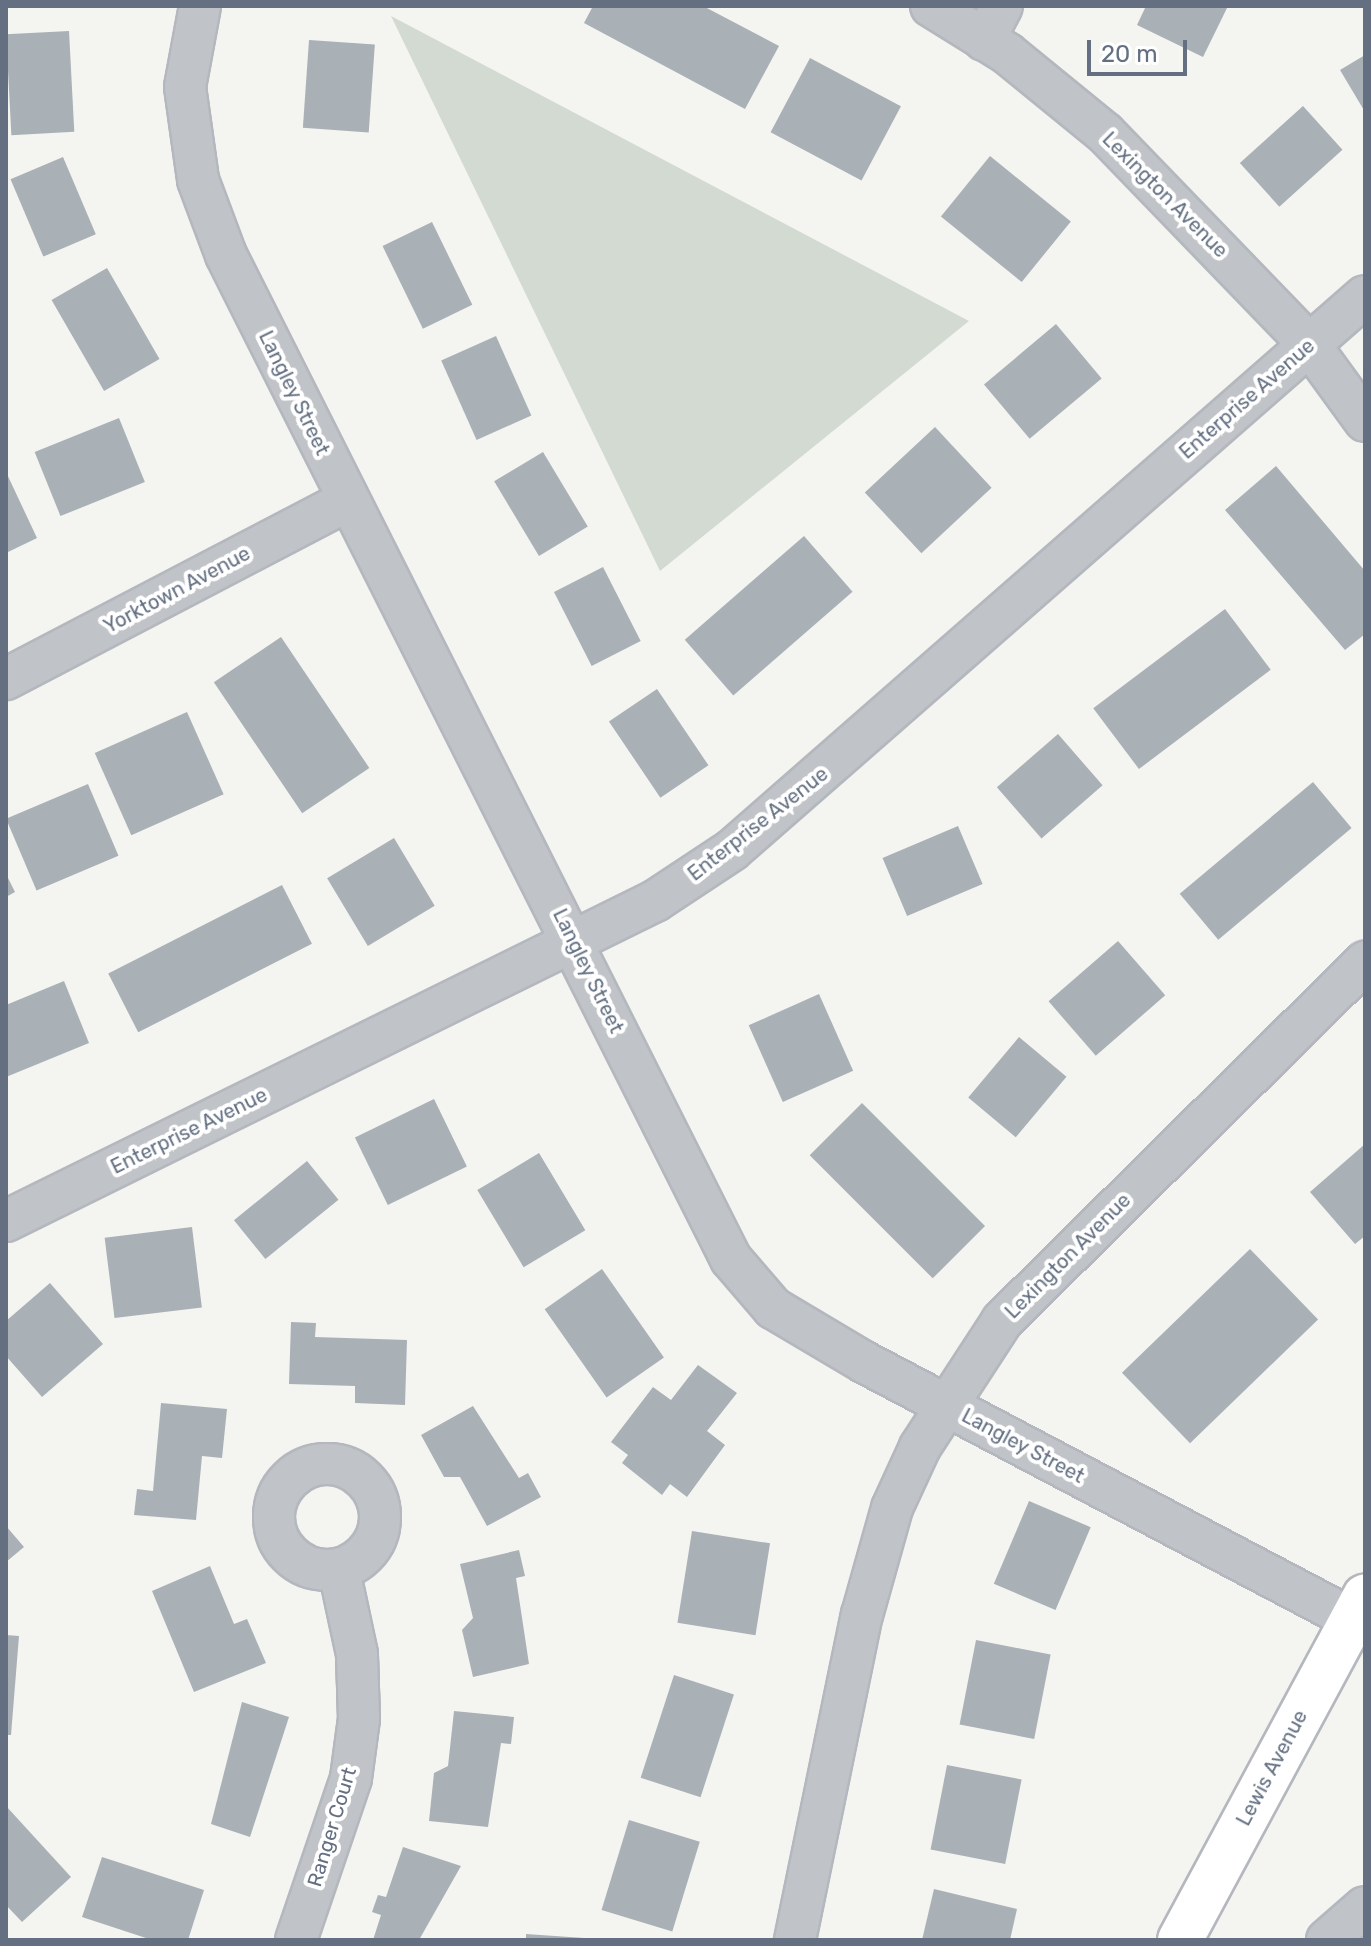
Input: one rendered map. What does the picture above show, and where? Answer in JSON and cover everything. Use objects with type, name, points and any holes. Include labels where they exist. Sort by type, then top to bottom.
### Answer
[{"type":"main road","name":"Lewis Avenue","points":[[1180,1940],[1361,1614]]},
{"type":"street","name":"Langley Street","points":[[200,6],[185,87],[198,180],[226,255],[348,500],[575,940],[731,1259],[773,1308],[947,1406],[1361,1614]]},
{"type":"street","name":"Lexington Avenue","points":[[931,6],[993,23],[1105,133],[1309,344],[1365,421]]},
{"type":"street","name":"Enterprise Avenue","points":[[6,1221],[655,901],[732,850],[1365,296]]},
{"type":"street","name":"Yorktown Avenue","points":[[6,679],[348,500]]},
{"type":"street","name":"Lexington Avenue","points":[[795,1940],[892,1508],[947,1406],[1002,1321],[1365,962]]},
{"type":"street","name":"Ranger Court","points":[[296,1940],[351,1778],[359,1719],[357,1654],[339,1570]]},
{"type":"street","points":[[1327,1940],[1365,1907]]},
{"type":"shaded area","points":[[391,16],[969,321],[660,571]]},
{"type":"building","points":[[593,6],[703,6],[779,46],[745,109],[584,23]]},
{"type":"building","points":[[1146,6],[1228,6],[1203,57],[1137,25]]},
{"type":"building","points":[[69,31],[74,132],[11,135],[6,34]]},
{"type":"building","points":[[309,40],[375,45],[369,132],[303,128]]},
{"type":"building","points":[[1365,55],[1365,112],[1340,70]]},
{"type":"building","points":[[810,58],[901,106],[862,181],[771,132]]},
{"type":"building","points":[[1303,106],[1342,150],[1279,207],[1240,163]]},
{"type":"building","points":[[990,156],[1071,221],[1022,282],[941,217]]},
{"type":"building","points":[[63,157],[96,234],[43,257],[11,179]]},
{"type":"building","points":[[432,222],[472,305],[423,329],[383,246]]},
{"type":"building","points":[[107,268],[160,359],[104,391],[52,300]]},
{"type":"building","points":[[1056,324],[1102,378],[1030,439],[984,384]]},
{"type":"building","points":[[496,336],[531,415],[477,440],[441,360]]},
{"type":"building","points":[[119,418],[145,482],[60,516],[35,452]]},
{"type":"building","points":[[935,427],[992,488],[921,553],[865,492]]},
{"type":"building","points":[[543,452],[588,527],[539,556],[494,481]]},
{"type":"building","points":[[1276,466],[1365,571],[1365,634],[1345,650],[1225,510]]},
{"type":"building","points":[[6,472],[37,538],[6,553]]},
{"type":"building","points":[[804,536],[853,592],[733,696],[685,640]]},
{"type":"building","points":[[603,567],[641,641],[592,666],[554,592]]},
{"type":"building","points":[[1225,609],[1271,670],[1139,769],[1093,708]]},
{"type":"building","points":[[281,637],[369,768],[302,813],[214,682]]},
{"type":"building","points":[[657,689],[708,765],[660,798],[609,721]]},
{"type":"building","points":[[187,712],[224,794],[131,835],[95,753]]},
{"type":"building","points":[[1058,734],[1103,785],[1041,838],[997,787]]},
{"type":"building","points":[[1313,782],[1352,828],[1218,940],[1180,894]]},
{"type":"building","points":[[88,784],[118,856],[37,891],[6,819]]},
{"type":"building","points":[[958,826],[983,884],[907,916],[883,858]]},
{"type":"building","points":[[394,838],[435,906],[368,946],[327,878]]},
{"type":"building","points":[[6,874],[15,892],[6,897]]},
{"type":"building","points":[[282,885],[312,944],[138,1032],[108,974]]},
{"type":"building","points":[[1118,941],[1165,995],[1096,1056],[1049,1001]]},
{"type":"building","points":[[64,981],[89,1043],[6,1077],[6,1005]]},
{"type":"building","points":[[819,994],[853,1071],[783,1102],[749,1025]]},
{"type":"building","points":[[1019,1037],[1066,1077],[1016,1137],[968,1098]]},
{"type":"building","points":[[434,1099],[467,1166],[388,1205],[355,1138]]},
{"type":"building","points":[[862,1103],[985,1226],[933,1278],[810,1155]]},
{"type":"building","points":[[1365,1144],[1365,1236],[1355,1244],[1310,1192]]},
{"type":"building","points":[[539,1153],[585,1230],[524,1267],[477,1190]]},
{"type":"building","points":[[307,1161],[338,1200],[265,1259],[234,1220]]},
{"type":"building","points":[[192,1227],[202,1307],[115,1318],[105,1238]]},
{"type":"building","points":[[1250,1249],[1318,1319],[1190,1443],[1122,1373]]},
{"type":"building","points":[[602,1269],[664,1357],[607,1398],[545,1309]]},
{"type":"building","points":[[50,1283],[103,1344],[42,1397],[6,1356],[6,1321]]},
{"type":"building","points":[[291,1322],[316,1323],[315,1337],[407,1340],[405,1405],[355,1403],[355,1386],[289,1384]]},
{"type":"building","points":[[698,1365],[737,1393],[707,1431],[725,1445],[687,1497],[670,1484],[662,1495],[622,1463],[628,1455],[611,1442],[653,1387],[671,1400]]},
{"type":"building","points":[[161,1403],[227,1409],[222,1458],[202,1456],[196,1520],[134,1515],[137,1489],[153,1491]]},
{"type":"building","points":[[473,1406],[519,1478],[528,1473],[541,1497],[487,1526],[460,1477],[444,1477],[421,1435]]},
{"type":"building","points":[[1029,1501],[1091,1527],[1056,1610],[994,1584]]},
{"type":"building","points":[[6,1526],[24,1547],[6,1562]]},
{"type":"building","points":[[692,1531],[770,1543],[755,1635],[677,1623]]},
{"type":"building","points":[[519,1550],[525,1576],[516,1578],[529,1664],[473,1677],[462,1630],[473,1618],[460,1564]]},
{"type":"building","points":[[210,1566],[234,1624],[247,1619],[266,1663],[194,1692],[152,1591]]},
{"type":"building","points":[[6,1635],[19,1636],[11,1735],[6,1735]]},
{"type":"building","points":[[976,1640],[1051,1655],[1034,1739],[960,1724]]},
{"type":"building","points":[[674,1675],[734,1694],[701,1797],[641,1778]]},
{"type":"building","points":[[242,1702],[289,1717],[250,1837],[211,1824]]},
{"type":"building","points":[[454,1711],[514,1717],[511,1744],[501,1743],[488,1827],[429,1821],[434,1773],[448,1766]]},
{"type":"building","points":[[947,1765],[1022,1780],[1005,1864],[931,1849]]},
{"type":"building","points":[[6,1806],[71,1877],[22,1922],[6,1905]]},
{"type":"building","points":[[629,1820],[700,1842],[672,1932],[602,1910]]},
{"type":"building","points":[[403,1847],[461,1866],[419,1940],[373,1940],[381,1915],[372,1912],[378,1895],[386,1897]]},
{"type":"building","points":[[102,1857],[204,1890],[188,1940],[152,1940],[82,1917]]},
{"type":"building","points":[[934,1889],[1017,1909],[1010,1940],[922,1940]]},
{"type":"building","points":[[526,1934],[584,1938],[526,1940]]}]
